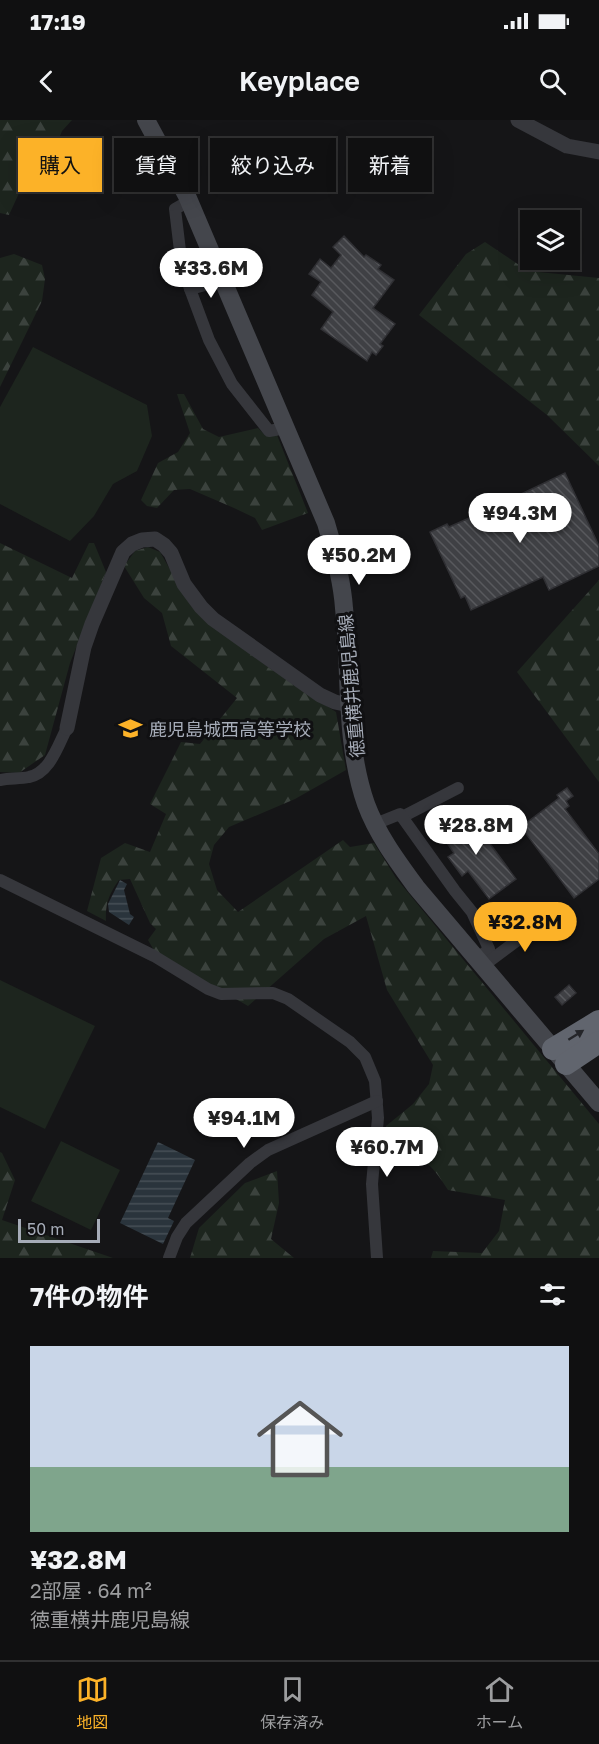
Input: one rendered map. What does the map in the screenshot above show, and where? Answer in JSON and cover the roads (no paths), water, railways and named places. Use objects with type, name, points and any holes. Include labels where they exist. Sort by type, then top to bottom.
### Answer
[{"type":"highway","points":[[559,1057],[599,1021]]},
{"type":"highway","points":[[559,1057],[599,1042]]},
{"type":"main road","name":"徳重横井鹿児島線","points":[[146,120],[189,201],[326,522],[336,558],[344,607],[349,705],[354,748],[362,787],[375,824],[416,887],[599,1103]]},
{"type":"street","points":[[518,120],[567,146],[599,152]]},
{"type":"street","points":[[189,201],[175,208],[182,259],[190,290],[218,361],[232,384],[269,431],[286,428]]},
{"type":"street","points":[[190,290],[224,280]]},
{"type":"street","points":[[0,780],[38,774],[51,760],[67,728],[84,647],[92,624],[123,552],[132,544],[142,540],[154,539],[164,544],[171,553],[184,584],[213,619],[320,695],[334,702],[349,705]]},
{"type":"street","points":[[402,817],[458,788]]},
{"type":"street","points":[[375,824],[400,814],[472,912],[489,949],[480,963]]},
{"type":"street","points":[[0,880],[154,956],[208,989],[221,994],[273,993],[288,999],[350,1042],[365,1057],[375,1081],[377,1101],[378,1118],[372,1184],[377,1258]]},
{"type":"street","points":[[480,963],[550,916]]},
{"type":"street","points":[[169,1258],[177,1237],[186,1223],[250,1163],[268,1150],[377,1101]]},
{"type":"place","name":"鹿児島城西高等学校","points":[[131,729]]}]
